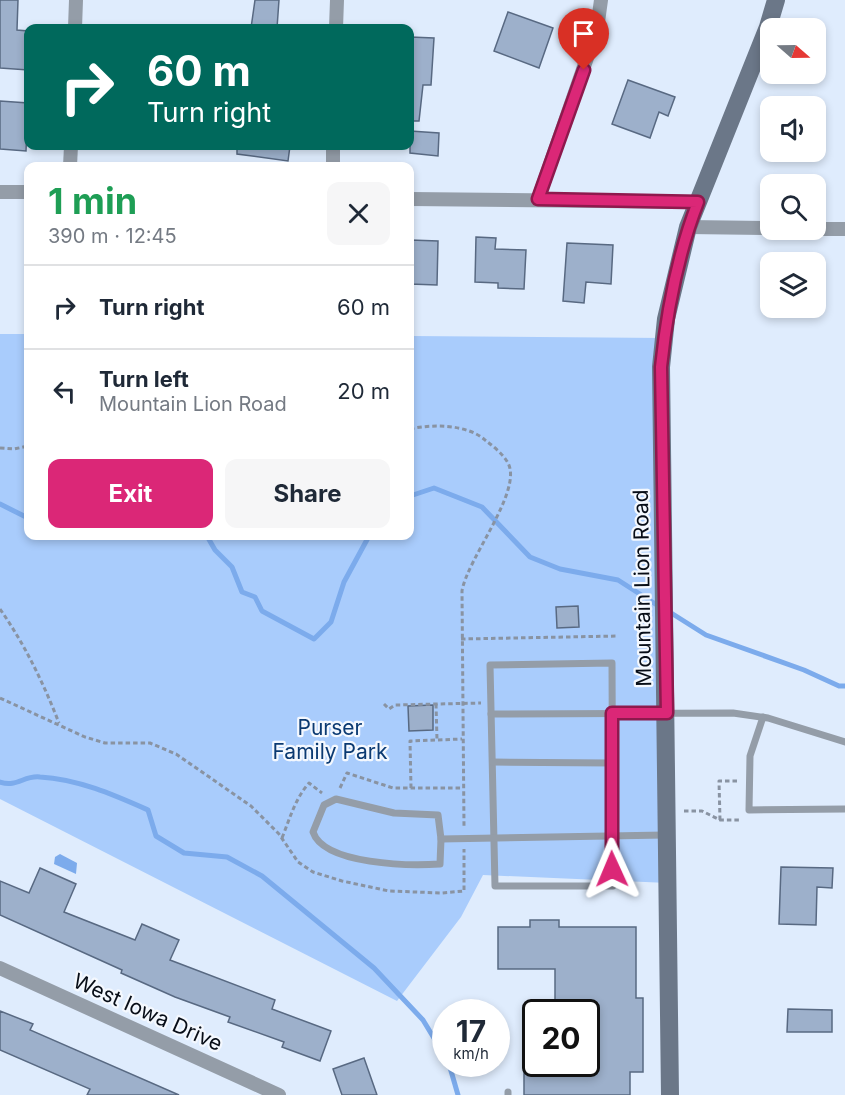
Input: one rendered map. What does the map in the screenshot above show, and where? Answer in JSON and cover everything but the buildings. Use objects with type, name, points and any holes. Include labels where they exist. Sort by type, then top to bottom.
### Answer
[{"type":"street","points":[[75,24],[76,0]]},
{"type":"street","points":[[336,24],[337,0]]},
{"type":"street","points":[[538,199],[597,28],[602,0]]},
{"type":"street","name":"Mountain Lion Road","points":[[670,1095],[661,367],[666,319],[688,227],[768,27],[776,0]]},
{"type":"street","points":[[0,192],[24,192]]},
{"type":"street","points":[[414,199],[698,202]]},
{"type":"street","points":[[688,227],[760,228]]},
{"type":"street","points":[[826,229],[845,229]]},
{"type":"street","name":"West Iowa Drive","points":[[0,968],[279,1095]]},
{"type":"lane","points":[[612,663],[612,713],[613,886],[495,886],[490,665],[612,663]]},
{"type":"lane","points":[[491,714],[733,713],[763,717],[845,742]]},
{"type":"lane","points":[[763,717],[750,756],[749,810],[845,809]]},
{"type":"lane","points":[[492,762],[612,762]]},
{"type":"lane","points":[[336,799],[394,813],[438,815],[441,839],[440,864],[412,866],[364,860],[326,848],[313,832],[324,806],[336,799]]},
{"type":"lane","points":[[441,839],[668,835]]},
{"type":"path","points":[[0,698],[59,723],[85,737],[105,742],[150,743],[176,754],[251,806],[279,834],[298,862],[313,872],[342,881],[409,893],[464,891],[461,639],[464,580],[510,486],[509,465],[497,449],[479,434],[425,425],[414,428]]},
{"type":"path","points":[[0,448],[24,447]]},
{"type":"path","points":[[0,609],[33,662],[59,723]]},
{"type":"path","points":[[461,639],[618,636]]},
{"type":"path","points":[[384,704],[389,708],[394,705],[491,703]]},
{"type":"path","points":[[436,704],[437,740]]},
{"type":"path","points":[[411,788],[410,741],[462,739]]},
{"type":"path","points":[[720,820],[719,781],[749,781]]},
{"type":"path","points":[[668,811],[702,811],[720,820],[749,820],[749,810]]},
{"type":"green space","name":"Purser Family Park","points":[[0,334],[24,334],[24,540],[414,540],[414,336],[664,338],[668,883],[483,875],[461,917],[397,1001],[0,799]]},
{"type":"shaded area","points":[[60,854],[77,863],[76,874],[54,864],[55,857]]},
{"type":"waterway","points":[[414,495],[434,488],[482,507],[530,557],[560,569],[618,580],[660,607]]},
{"type":"waterway","points":[[0,504],[24,516]]},
{"type":"waterway","points":[[209,540],[215,550],[232,567],[242,592],[255,597],[262,611],[314,639],[331,622],[344,582],[367,540]]},
{"type":"waterway","points":[[668,611],[706,635],[804,670],[839,686],[845,686]]},
{"type":"waterway","points":[[0,782],[16,783],[34,777],[54,778],[96,789],[148,810],[156,836],[184,853],[227,857],[262,876],[374,968],[423,1020],[432,1035]]},
{"type":"waterway","points":[[453,1077],[458,1095]]},
{"type":"route","points":[[584,70],[538,199],[698,202],[674,276],[666,319],[661,367],[667,713],[612,713],[612,869]]}]
